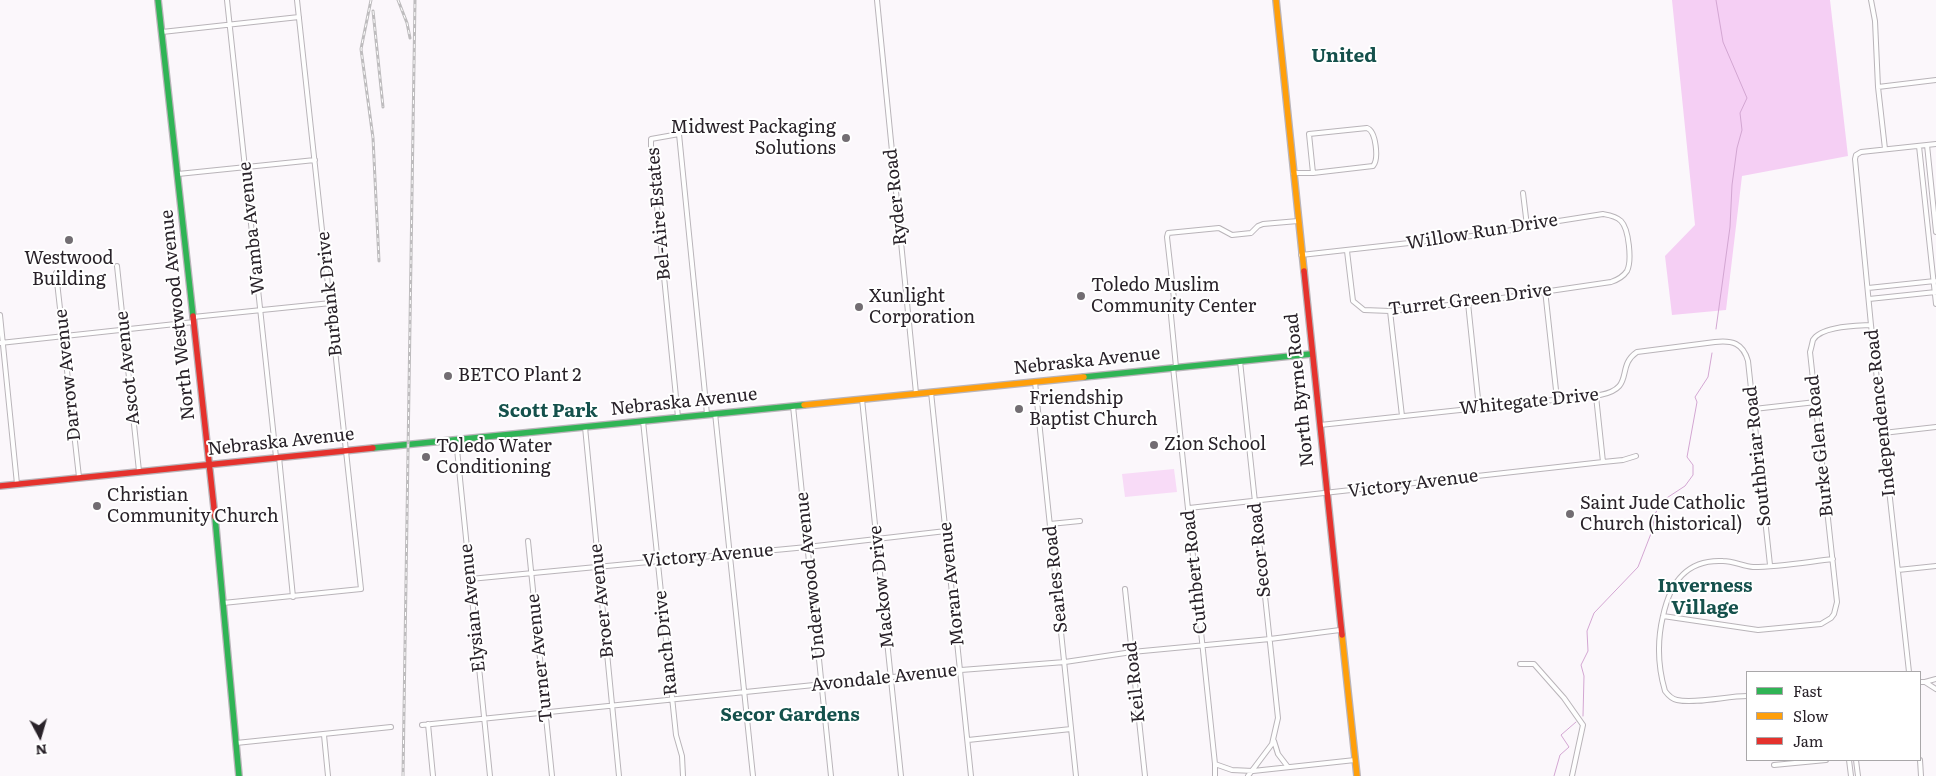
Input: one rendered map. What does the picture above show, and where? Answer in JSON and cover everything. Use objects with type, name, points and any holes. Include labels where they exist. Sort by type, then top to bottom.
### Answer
[{"type":"street","name":"North Westwood Avenue","points":[[158,0],[210,464],[239,776]]},
{"type":"street","name":"Wamba Avenue","points":[[227,0],[293,597]]},
{"type":"street","name":"Burbank Drive","points":[[293,597],[361,589],[297,0]]},
{"type":"street","name":"Ryder Road","points":[[877,0],[916,393]]},
{"type":"street","name":"North Byrne Road","points":[[1276,0],[1311,354],[1357,776]]},
{"type":"street","points":[[1871,0],[1875,21],[1878,87],[1884,149],[1936,144]]},
{"type":"street","points":[[162,32],[299,17]]},
{"type":"street","points":[[1878,87],[1936,80]]},
{"type":"street","points":[[1293,173],[1313,173],[1374,166],[1377,160],[1374,133],[1371,129],[1367,128],[1309,134],[1313,173]]},
{"type":"street","name":"Bel-Aire Estates","points":[[678,417],[651,139],[679,134],[707,414]]},
{"type":"street","points":[[1927,145],[1936,232]]},
{"type":"street","points":[[1919,146],[1936,304]]},
{"type":"street","name":"Independence Road","points":[[1884,149],[1862,152],[1856,155],[1855,163],[1909,671]]},
{"type":"street","points":[[178,174],[315,160]]},
{"type":"street","points":[[1523,193],[1527,226]]},
{"type":"street","name":"Willow Run Drive","points":[[1301,255],[1499,233],[1527,226],[1603,214],[1613,216],[1622,222],[1626,229],[1630,260]]},
{"type":"street","name":"Cuthbert Road","points":[[1215,776],[1174,367],[1170,305],[1174,299],[1173,280],[1167,237],[1168,233],[1219,228],[1232,235],[1251,233],[1263,224],[1298,221]]},
{"type":"street","name":"Turret Green Drive","points":[[1347,250],[1354,302],[1364,310],[1390,311],[1611,282],[1619,279],[1626,271],[1630,260]]},
{"type":"street","name":"Ascot Avenue","points":[[117,266],[139,471]]},
{"type":"street","name":"Darrow Avenue","points":[[56,273],[78,477]]},
{"type":"street","points":[[1868,288],[1935,281]]},
{"type":"street","points":[[1545,290],[1557,399]]},
{"type":"street","points":[[1869,299],[1935,292]]},
{"type":"street","points":[[1468,302],[1479,408]]},
{"type":"street","points":[[2,343],[124,330],[260,310],[331,303]]},
{"type":"street","points":[[1390,311],[1402,416]]},
{"type":"street","points":[[0,315],[17,484]]},
{"type":"street","name":"Burke Glen Road","points":[[1663,616],[1758,630],[1820,624],[1831,618],[1834,614],[1838,602],[1810,352],[1813,340],[1818,334],[1830,329],[1871,324]]},
{"type":"street","name":"Whitegate Drive","points":[[1319,426],[1609,394],[1617,390],[1624,378],[1629,360],[1638,352],[1727,340],[1735,342],[1742,348]]},
{"type":"street","name":"Southbriar Road","points":[[1742,348],[1748,361],[1770,565]]},
{"type":"street","name":"Nebraska Avenue","points":[[0,486],[1311,354]]},
{"type":"street","name":"Secor Road","points":[[1240,361],[1277,710],[1274,740],[1248,776]]},
{"type":"street","name":"Searles Road","points":[[1034,382],[1076,776]]},
{"type":"street","name":"Moran Avenue","points":[[931,392],[971,776]]},
{"type":"street","points":[[1596,396],[1603,462]]},
{"type":"street","name":"Mackow Drive","points":[[862,399],[901,776]]},
{"type":"street","points":[[1754,409],[1816,402]]},
{"type":"street","name":"Underwood Avenue","points":[[793,406],[831,776]]},
{"type":"street","points":[[715,413],[753,776]]},
{"type":"street","name":"Ranch Drive","points":[[643,421],[672,700],[676,735],[682,756],[683,776]]},
{"type":"street","name":"Broer Avenue","points":[[584,426],[620,776]]},
{"type":"street","points":[[1883,433],[1936,427]]},
{"type":"street","name":"Elysian Avenue","points":[[456,439],[490,776]]},
{"type":"street","name":"Victory Avenue","points":[[1188,508],[1603,462],[1636,456]]},
{"type":"street","points":[[1050,524],[1080,521]]},
{"type":"street","name":"Victory Avenue","points":[[470,579],[729,555],[946,531]]},
{"type":"street","name":"Turner Avenue","points":[[528,540],[552,776]]},
{"type":"street","points":[[1746,696],[1687,701],[1675,700],[1665,692],[1659,651],[1659,632],[1666,601],[1672,586],[1685,572],[1698,564],[1712,561],[1725,561],[1752,567],[1833,560]]},
{"type":"street","points":[[1898,570],[1936,566]]},
{"type":"street","name":"Keil Road","points":[[1126,589],[1145,776]]},
{"type":"street","points":[[222,604],[293,597]]},
{"type":"street","name":"Avondale Avenue","points":[[422,725],[961,670],[1065,662],[1132,652],[1270,639],[1340,630]]},
{"type":"street","points":[[1520,664],[1534,664],[1564,698],[1583,725],[1572,776]]},
{"type":"street","points":[[1921,682],[1936,679]]},
{"type":"street","points":[[1925,682],[1936,688]]},
{"type":"street","points":[[428,724],[433,776]]},
{"type":"street","points":[[236,743],[391,728]]},
{"type":"street","points":[[968,740],[1071,729]]},
{"type":"street","points":[[324,735],[328,776]]},
{"type":"street","points":[[1274,740],[1278,754],[1288,767]]},
{"type":"street","points":[[1215,764],[1232,770],[1253,771],[1355,760]]},
{"type":"street","points":[[1774,765],[1816,761]]},
{"type":"street","points":[[1849,761],[1851,776]]},
{"type":"street","points":[[1856,761],[1858,776]]},
{"type":"street","points":[[1920,761],[1922,776]]},
{"type":"shaded area","points":[[1672,0],[1830,0],[1848,156],[1742,176],[1726,310],[1672,315],[1665,256],[1695,225]]},
{"type":"shaded area","points":[[1174,469],[1177,492],[1125,497],[1122,474]]},
{"type":"waterway","points":[[1716,0],[1723,42],[1747,98],[1740,113],[1742,130],[1737,148],[1732,185],[1730,227],[1716,329]]},
{"type":"waterway","points":[[1583,716],[1584,676],[1581,665],[1588,651],[1587,631],[1594,613],[1638,567],[1652,531],[1655,514],[1662,501],[1685,486],[1693,475],[1693,465],[1687,457],[1697,402],[1695,397],[1708,377],[1712,353]]},
{"type":"waterway","points":[[1554,776],[1560,755],[1569,747],[1561,735],[1576,722]]},
{"type":"railway","points":[[371,0],[361,49],[373,138],[379,261]]},
{"type":"railway","points":[[398,0],[407,23],[410,38]]},
{"type":"railway","points":[[403,776],[415,0]]},
{"type":"railway","points":[[373,11],[383,107]]},
{"type":"traffic: fast","points":[[158,0],[193,316]]},
{"type":"traffic: fast","points":[[1084,377],[1311,354]]},
{"type":"traffic: fast","points":[[373,448],[804,405]]},
{"type":"traffic: fast","points":[[215,517],[239,776]]},
{"type":"traffic: slow","points":[[1276,0],[1304,271]]},
{"type":"traffic: slow","points":[[804,405],[1084,377]]},
{"type":"traffic: slow","points":[[1342,635],[1357,776]]},
{"type":"traffic: jam","points":[[1304,271],[1342,635]]},
{"type":"traffic: jam","points":[[193,316],[215,517]]},
{"type":"traffic: jam","points":[[0,486],[373,448]]},
{"type":"place","name":"Midwest Packaging Solutions","points":[[846,138]]},
{"type":"place","name":"Westwood Building","points":[[69,240]]},
{"type":"place","name":"Toledo Muslim Community Center","points":[[1081,296]]},
{"type":"place","name":"Xunlight Corporation","points":[[859,307]]},
{"type":"place","name":"BETCO Plant 2","points":[[448,376]]},
{"type":"place","name":"Friendship Baptist Church","points":[[1019,409]]},
{"type":"place","name":"Zion School","points":[[1154,445]]},
{"type":"place","name":"Toledo Water Conditioning","points":[[426,457]]},
{"type":"place","name":"Christian Community Church","points":[[97,506]]},
{"type":"place","name":"Saint Jude Catholic Church (historical)","points":[[1570,514]]},
{"type":"district","name":"United","points":[[1344,56]]},
{"type":"district","name":"Scott Park","points":[[548,411]]},
{"type":"district","name":"Inverness Village","points":[[1705,597]]},
{"type":"district","name":"Secor Gardens","points":[[790,715]]}]
